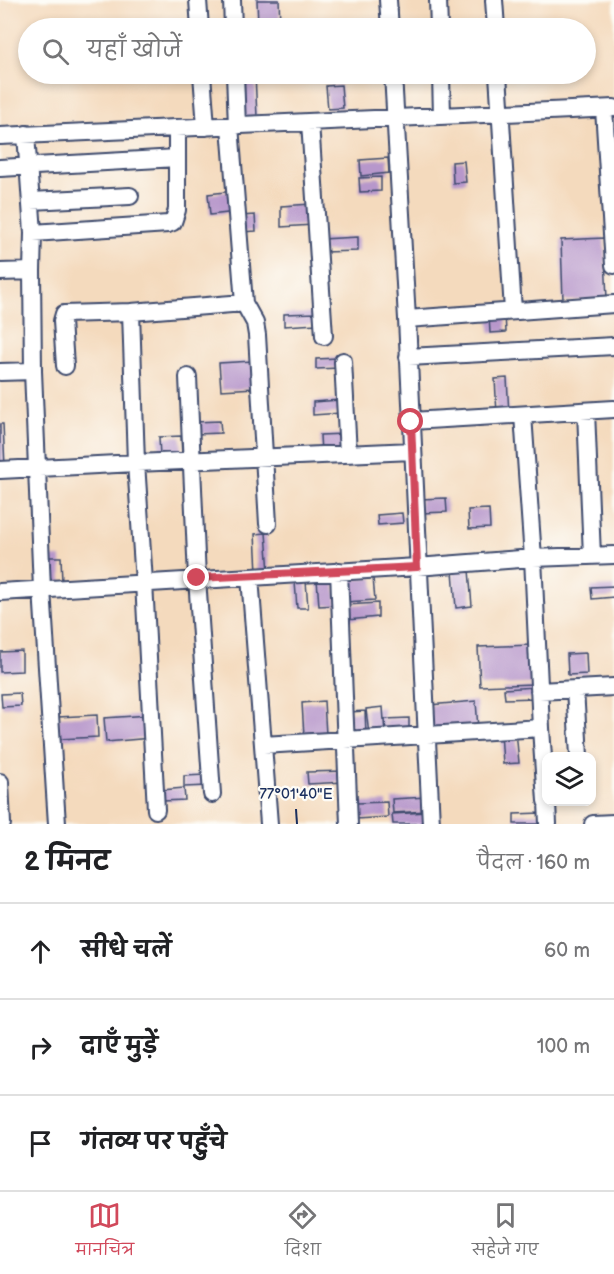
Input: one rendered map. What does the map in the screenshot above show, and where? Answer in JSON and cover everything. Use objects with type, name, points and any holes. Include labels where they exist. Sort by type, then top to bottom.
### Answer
[{"type":"street","points":[[198,0],[199,18]]},
{"type":"street","points":[[232,0],[233,18]]},
{"type":"street","points":[[388,0],[389,18]]},
{"type":"street","points":[[438,0],[439,18]]},
{"type":"street","points":[[494,0],[495,18]]},
{"type":"street","points":[[203,84],[206,127]]},
{"type":"street","points":[[235,84],[234,126],[244,303],[255,323],[257,335],[268,524]]},
{"type":"street","points":[[393,84],[431,824]]},
{"type":"street","points":[[441,84],[442,116]]},
{"type":"street","points":[[499,84],[513,311]]},
{"type":"street","points":[[0,136],[609,108],[614,266]]},
{"type":"street","points":[[309,122],[324,336]]},
{"type":"street","points":[[33,233],[168,224],[176,217],[177,129]]},
{"type":"street","points":[[26,134],[33,233],[36,468],[57,824]]},
{"type":"street","points":[[0,168],[177,158]]},
{"type":"street","points":[[31,201],[130,196]]},
{"type":"street","points":[[0,272],[32,272]]},
{"type":"street","points":[[65,366],[62,321],[64,314],[131,312],[244,303]]},
{"type":"street","points":[[407,319],[614,304]]},
{"type":"street","points":[[131,312],[136,463],[156,810]]},
{"type":"street","points":[[408,357],[614,346]]},
{"type":"street","points":[[343,361],[348,454]]},
{"type":"street","points":[[0,372],[33,371]]},
{"type":"street","points":[[188,377],[197,578],[212,794]]},
{"type":"street","points":[[411,422],[614,409]]},
{"type":"street","points":[[586,411],[592,556]]},
{"type":"street","points":[[523,415],[543,752]]},
{"type":"street","points":[[0,470],[412,451]]},
{"type":"street","points":[[0,592],[197,578],[250,577],[533,558],[614,555]]},
{"type":"street","points":[[339,571],[349,824]]},
{"type":"street","points":[[250,577],[269,824]]},
{"type":"street","points":[[539,691],[614,687]]},
{"type":"street","points":[[575,689],[579,752]]},
{"type":"street","points":[[263,745],[541,728]]},
{"type":"street","points":[[0,782],[2,824]]},
{"type":"street","points":[[547,806],[548,824]]},
{"type":"street","points":[[593,824],[614,823]]},
{"type":"building","points":[[257,0],[279,0],[280,18],[258,18]]},
{"type":"building","points":[[238,84],[255,84],[257,117],[240,118]]},
{"type":"building","points":[[341,85],[343,108],[328,109],[326,86]]},
{"type":"building","points":[[388,158],[389,173],[361,176],[360,160]]},
{"type":"building","points":[[464,161],[466,182],[453,183],[452,162]]},
{"type":"building","points":[[381,177],[381,191],[360,192],[359,178]]},
{"type":"building","points":[[234,191],[236,212],[210,215],[208,194]]},
{"type":"building","points":[[312,204],[313,225],[281,227],[281,206]]},
{"type":"building","points":[[255,215],[256,231],[241,232],[240,216]]},
{"type":"building","points":[[358,237],[358,251],[323,252],[322,239]]},
{"type":"building","points":[[604,238],[607,299],[563,301],[561,240]]},
{"type":"building","points":[[317,313],[317,324],[284,326],[284,314]]},
{"type":"building","points":[[505,314],[506,332],[490,333],[489,315]]},
{"type":"building","points":[[338,358],[339,368],[316,369],[316,359]]},
{"type":"building","points":[[253,361],[255,388],[221,390],[219,363]]},
{"type":"building","points":[[507,378],[509,414],[497,414],[495,379]]},
{"type":"building","points":[[340,400],[341,413],[313,415],[313,402]]},
{"type":"building","points":[[220,421],[221,433],[196,434],[195,422]]},
{"type":"building","points":[[0,424],[3,424],[5,467],[0,467]]},
{"type":"building","points":[[345,434],[346,452],[321,453],[320,435]]},
{"type":"building","points":[[181,436],[182,455],[160,457],[159,437]]},
{"type":"building","points":[[446,498],[447,512],[420,513],[420,499]]},
{"type":"building","points":[[489,509],[490,528],[469,529],[468,510]]},
{"type":"building","points":[[402,513],[403,523],[378,525],[377,515]]},
{"type":"building","points":[[266,533],[269,572],[257,572],[255,534]]},
{"type":"building","points":[[48,557],[61,557],[62,582],[49,582]]},
{"type":"building","points":[[469,570],[472,606],[456,608],[453,571]]},
{"type":"building","points":[[334,577],[337,605],[319,606],[317,579]]},
{"type":"building","points":[[373,578],[375,600],[346,602],[345,580]]},
{"type":"building","points":[[306,581],[308,608],[297,608],[295,582]]},
{"type":"building","points":[[614,586],[614,597],[592,599],[591,587]]},
{"type":"building","points":[[378,603],[378,617],[347,620],[346,605]]},
{"type":"building","points":[[531,645],[533,684],[480,686],[478,647]]},
{"type":"building","points":[[22,651],[22,671],[0,672],[0,652]]},
{"type":"building","points":[[586,653],[587,674],[568,675],[567,654]]},
{"type":"building","points":[[535,687],[535,698],[505,699],[504,689]]},
{"type":"building","points":[[20,693],[21,706],[2,707],[1,694]]},
{"type":"building","points":[[324,701],[326,735],[304,736],[302,703]]},
{"type":"building","points":[[476,701],[478,729],[432,732],[429,705]]},
{"type":"building","points":[[383,707],[385,734],[369,735],[366,709]]},
{"type":"building","points":[[365,711],[366,735],[351,736],[349,712]]},
{"type":"building","points":[[97,715],[98,737],[59,739],[58,717]]},
{"type":"building","points":[[149,715],[151,738],[106,742],[104,718]]},
{"type":"building","points":[[409,718],[409,731],[386,732],[385,719]]},
{"type":"building","points":[[516,731],[519,763],[503,764],[501,732]]},
{"type":"building","points":[[344,771],[345,782],[308,784],[307,772]]},
{"type":"building","points":[[206,775],[207,786],[184,787],[184,776]]},
{"type":"building","points":[[184,788],[185,800],[162,801],[162,790]]},
{"type":"building","points":[[427,797],[428,811],[393,813],[392,799]]},
{"type":"building","points":[[387,802],[388,817],[356,819],[356,803]]},
{"type":"building","points":[[428,812],[428,824],[393,824],[392,814]]},
{"type":"building","points":[[541,813],[542,824],[514,824],[514,814]]},
{"type":"route","points":[[197,578],[417,567],[411,422]]}]
